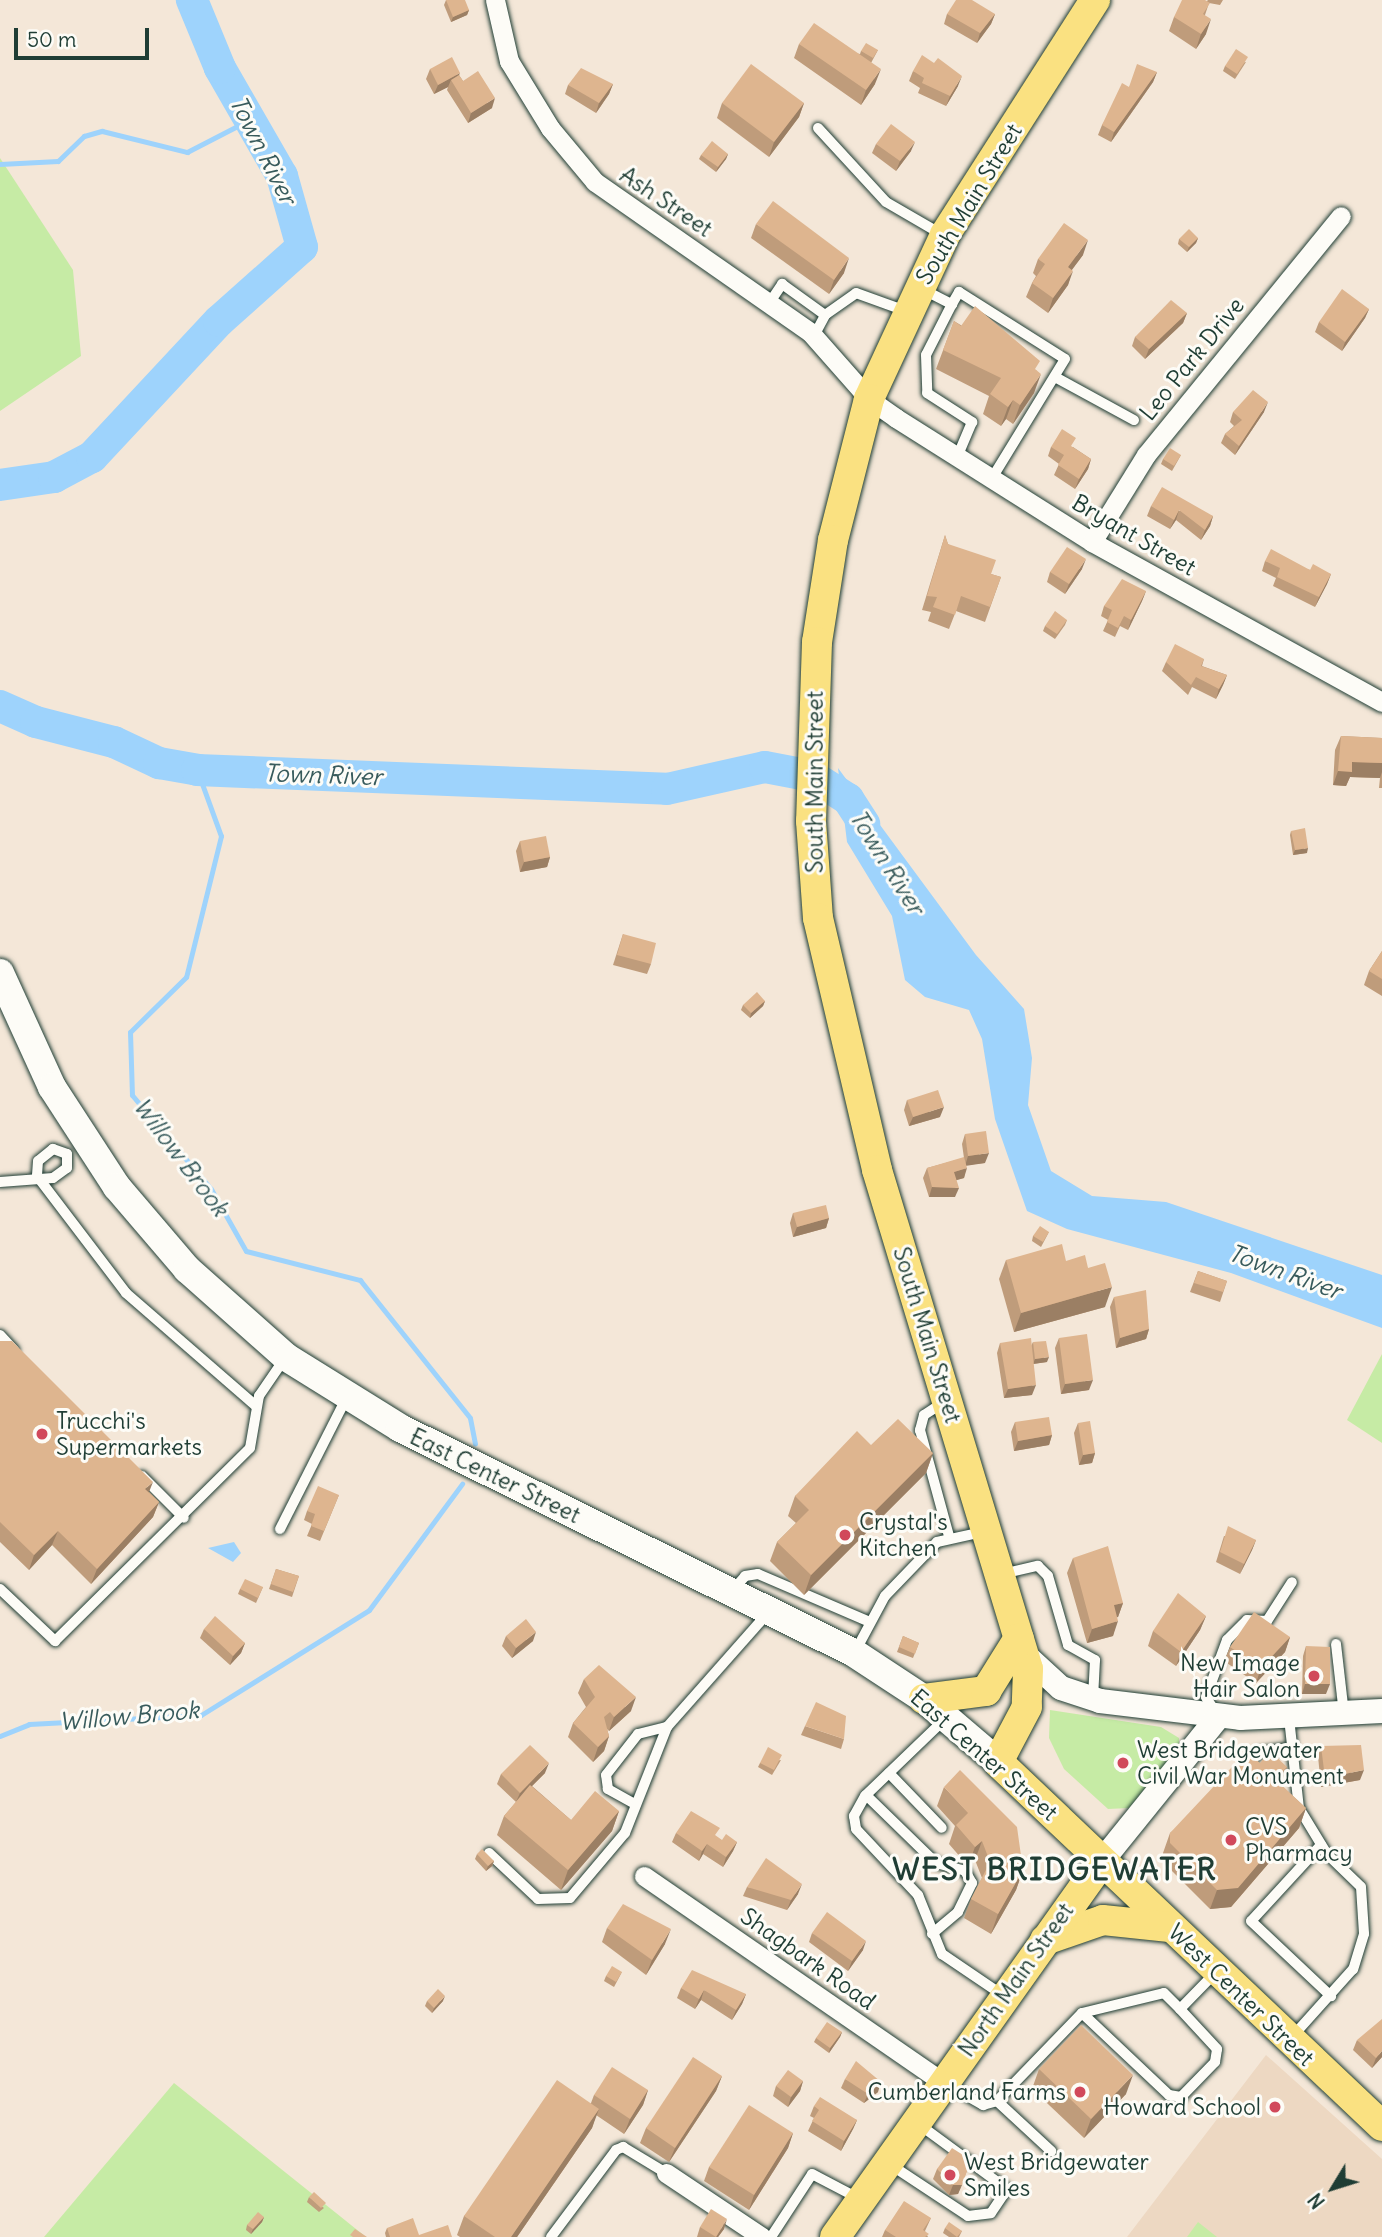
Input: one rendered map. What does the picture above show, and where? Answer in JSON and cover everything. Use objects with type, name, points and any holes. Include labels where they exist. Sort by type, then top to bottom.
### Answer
[{"type":"main road","name":"South Main Street","points":[[998,1762],[1027,1707],[1021,1646],[839,1027],[818,918],[811,821],[811,740],[817,642],[833,540],[869,399],[945,235],[1095,0]]},
{"type":"main road","name":"East Center Street","points":[[0,974],[52,1087],[76,1147],[170,1252],[286,1357],[346,1398],[854,1653],[936,1708],[998,1762],[1102,1861]]},
{"type":"main road","points":[[936,1708],[986,1691],[1021,1646]]},
{"type":"main road","name":"West Center Street","points":[[1102,1861],[1288,2041],[1382,2126]]},
{"type":"main road","name":"North Main Street","points":[[835,2237],[1102,1861]]},
{"type":"main road","points":[[1044,1940],[1094,1920],[1170,1927]]},
{"type":"street","name":"Ash Street","points":[[495,0],[509,61],[550,128],[595,183],[770,302],[814,336],[869,399]]},
{"type":"street","name":"Leo Park Drive","points":[[1092,542],[1146,454],[1341,216]]},
{"type":"street","name":"Bryant Street","points":[[869,399],[1092,542],[1382,702]]},
{"type":"street","points":[[1021,1646],[1056,1685],[1087,1697],[1218,1717],[1263,1719],[1382,1711]]},
{"type":"street","points":[[1102,1861],[1218,1717]]},
{"type":"street","name":"Shagbark Road","points":[[644,1876],[944,2083]]},
{"type":"street","points":[[666,2173],[762,2237]]},
{"type":"lane","points":[[818,128],[886,202],[923,229],[945,235]]},
{"type":"lane","points":[[770,302],[782,284],[825,315]]},
{"type":"lane","points":[[957,457],[972,422],[927,393],[926,355],[959,292],[1065,359],[992,478]]},
{"type":"lane","points":[[814,336],[825,315],[856,293],[953,304]]},
{"type":"lane","points":[[1055,377],[1134,420]]},
{"type":"lane","points":[[0,1182],[37,1176],[52,1178],[67,1168],[76,1147],[53,1149],[38,1161],[37,1176],[126,1293],[256,1406]]},
{"type":"lane","points":[[0,1335],[24,1360]]},
{"type":"lane","points":[[0,1589],[55,1642],[184,1518],[250,1448],[256,1406],[286,1357]]},
{"type":"lane","points":[[280,1529],[346,1398]]},
{"type":"lane","points":[[947,1401],[924,1415],[920,1430],[949,1536]]},
{"type":"lane","points":[[135,1469],[184,1518]]},
{"type":"lane","points":[[854,1653],[885,1596],[949,1536],[987,1532]]},
{"type":"lane","points":[[1000,1575],[1038,1566],[1048,1576],[1069,1645],[1095,1660],[1087,1697]]},
{"type":"lane","points":[[731,1592],[745,1576],[758,1574],[870,1622]]},
{"type":"lane","points":[[1218,1717],[1206,1697],[1227,1640],[1247,1620],[1266,1621],[1292,1582]]},
{"type":"lane","points":[[489,1853],[538,1899],[570,1898],[625,1833],[633,1803],[662,1754],[667,1727],[769,1611]]},
{"type":"lane","points":[[1336,1644],[1344,1714]]},
{"type":"lane","points":[[936,1708],[889,1773],[866,1795],[854,1816],[856,1829],[918,1895],[942,1954],[1004,1996]]},
{"type":"lane","points":[[1288,2041],[1331,1996],[1359,1956],[1361,1887],[1321,1845],[1299,1808],[1290,1748],[1289,1718]]},
{"type":"lane","points":[[633,1803],[608,1789],[606,1775],[638,1734],[667,1727]]},
{"type":"lane","points":[[1257,1777],[1248,1766],[1252,1755],[1290,1748]]},
{"type":"lane","points":[[889,1773],[942,1828]]},
{"type":"lane","points":[[866,1795],[936,1863],[965,1871],[972,1883],[958,1912],[932,1934]]},
{"type":"lane","points":[[1282,1800],[1299,1808]]},
{"type":"lane","points":[[1321,1845],[1251,1921],[1331,1996]]},
{"type":"lane","points":[[1180,2008],[1216,1972]]},
{"type":"lane","points":[[944,2083],[983,2105],[997,2101],[1082,2013],[1164,1993],[1217,2049],[1215,2062],[1181,2097],[1169,2095],[1082,2013]]},
{"type":"lane","points":[[997,2101],[1051,2151]]},
{"type":"lane","points":[[888,2163],[968,2216],[991,2213],[1007,2189],[917,2123]]},
{"type":"lane","points":[[551,2237],[616,2150],[623,2147],[666,2173]]},
{"type":"lane","points":[[771,2237],[812,2174],[861,2201]]},
{"type":"shaded area","name":"Howard School","points":[[1266,2055],[1382,2159],[1382,2237],[1127,2237]]},
{"type":"green space","points":[[0,158],[73,270],[81,356],[0,411]]},
{"type":"green space","points":[[1382,1354],[1382,1443],[1347,1420]]},
{"type":"green space","points":[[1050,1710],[1161,1727],[1179,1738],[1179,1747],[1129,1808],[1108,1809],[1064,1769],[1049,1738]]},
{"type":"green space","points":[[174,2083],[366,2237],[44,2237]]},
{"type":"green space","points":[[1198,2222],[1217,2237],[1187,2237]]},
{"type":"water","points":[[838,768],[976,955],[1024,1009],[1032,1058],[1028,1105],[1051,1171],[1092,1196],[1166,1202],[1382,1275],[1382,1328],[1231,1273],[1067,1229],[1027,1211],[995,1119],[982,1039],[969,1010],[925,997],[905,980],[892,916],[847,842]]},
{"type":"water","points":[[234,1542],[241,1553],[233,1562],[208,1548]]},
{"type":"building","points":[[446,0],[465,0],[469,10],[453,17]]},
{"type":"building","points":[[956,0],[972,0],[995,14],[980,33],[947,14]]},
{"type":"building","points":[[1182,0],[1205,0],[1210,3],[1203,14],[1211,19],[1201,34],[1174,17]]},
{"type":"building","points":[[814,23],[881,69],[866,90],[799,44]]},
{"type":"building","points":[[866,43],[878,50],[873,58],[861,51]]},
{"type":"building","points":[[1236,49],[1248,57],[1237,74],[1225,66]]},
{"type":"building","points":[[922,55],[934,63],[938,58],[962,76],[950,96],[922,83],[924,78],[913,71]]},
{"type":"building","points":[[452,57],[460,73],[438,85],[430,69]]},
{"type":"building","points":[[751,64],[804,103],[774,142],[722,103]]},
{"type":"building","points":[[1137,64],[1157,72],[1114,132],[1102,125],[1122,83],[1129,87]]},
{"type":"building","points":[[581,68],[613,84],[599,103],[568,85]]},
{"type":"building","points":[[478,71],[495,98],[471,113],[451,80],[459,75],[463,81]]},
{"type":"building","points":[[891,124],[915,142],[900,161],[876,144]]},
{"type":"building","points":[[712,141],[728,154],[718,167],[701,155]]},
{"type":"building","points":[[773,201],[849,258],[834,280],[756,224]]},
{"type":"building","points":[[1064,223],[1088,240],[1068,267],[1073,271],[1053,298],[1032,283],[1045,264],[1038,259]]},
{"type":"building","points":[[1189,229],[1198,238],[1189,247],[1179,239]]},
{"type":"building","points":[[1342,289],[1369,309],[1345,342],[1319,322]]},
{"type":"building","points":[[1171,300],[1187,313],[1149,349],[1135,337]]},
{"type":"building","points":[[975,306],[1040,361],[1035,369],[1041,374],[1020,405],[1013,400],[1008,407],[990,394],[1001,378],[943,350],[954,321],[961,326]]},
{"type":"building","points":[[1253,390],[1268,402],[1239,446],[1225,434],[1242,420],[1233,412]]},
{"type":"building","points":[[1062,429],[1076,438],[1071,446],[1091,459],[1079,479],[1058,465],[1064,455],[1051,447]]},
{"type":"building","points":[[1170,448],[1181,455],[1174,466],[1163,459]]},
{"type":"building","points":[[1162,487],[1213,516],[1205,530],[1179,510],[1174,520],[1151,506]]},
{"type":"building","points":[[945,535],[948,544],[996,560],[991,574],[1001,577],[990,607],[961,596],[955,615],[933,607],[937,597],[927,596]]},
{"type":"building","points":[[1067,547],[1086,559],[1069,584],[1050,572]]},
{"type":"building","points":[[1271,549],[1310,570],[1313,564],[1331,574],[1319,597],[1277,577],[1280,568],[1265,561]]},
{"type":"building","points":[[1122,579],[1146,591],[1131,620],[1124,616],[1118,628],[1107,622],[1112,610],[1104,606]]},
{"type":"building","points":[[1055,611],[1067,620],[1057,634],[1045,626]]},
{"type":"building","points":[[1175,644],[1204,659],[1201,666],[1227,675],[1219,689],[1196,677],[1191,685],[1166,662]]},
{"type":"building","points":[[1341,736],[1382,738],[1382,763],[1352,762],[1352,772],[1338,771]]},
{"type":"building","points":[[1305,828],[1308,848],[1295,850],[1291,831]]},
{"type":"building","points":[[546,836],[550,857],[524,862],[520,841]]},
{"type":"building","points":[[623,934],[656,943],[651,964],[617,955]]},
{"type":"building","points":[[1382,951],[1382,979],[1369,971]]},
{"type":"building","points":[[757,992],[765,1001],[751,1013],[743,1005]]},
{"type":"building","points":[[938,1090],[944,1107],[913,1117],[907,1100]]},
{"type":"building","points":[[986,1131],[989,1153],[968,1156],[965,1134]]},
{"type":"building","points":[[964,1157],[967,1168],[954,1172],[959,1188],[932,1187],[927,1168]]},
{"type":"building","points":[[826,1205],[829,1218],[797,1227],[793,1213]]},
{"type":"building","points":[[1040,1226],[1049,1232],[1043,1242],[1033,1236]]},
{"type":"building","points":[[1062,1244],[1066,1261],[1085,1255],[1088,1268],[1105,1263],[1112,1287],[1021,1313],[1006,1260]]},
{"type":"building","points":[[1198,1271],[1227,1281],[1223,1292],[1194,1283]]},
{"type":"building","points":[[1146,1290],[1149,1329],[1120,1338],[1114,1297]]},
{"type":"building","points":[[1087,1334],[1093,1380],[1065,1384],[1059,1338]]},
{"type":"building","points":[[1031,1338],[1036,1385],[1008,1389],[1000,1343]]},
{"type":"building","name":"Trucchi's Supermarkets","points":[[0,1341],[12,1341],[153,1482],[145,1489],[159,1502],[97,1569],[58,1531],[34,1555],[0,1522]]},
{"type":"building","points":[[1046,1341],[1049,1357],[1035,1359],[1033,1342]]},
{"type":"building","points":[[1049,1417],[1052,1435],[1018,1441],[1015,1422]]},
{"type":"building","points":[[898,1419],[933,1453],[811,1575],[777,1542],[809,1510],[795,1496],[857,1431],[871,1445]]},
{"type":"building","points":[[1090,1421],[1095,1453],[1083,1455],[1078,1423]]},
{"type":"building","points":[[318,1486],[339,1495],[324,1531],[311,1526],[315,1514],[307,1511]]},
{"type":"building","points":[[1228,1526],[1256,1540],[1244,1564],[1220,1552]]},
{"type":"building","points":[[1108,1546],[1123,1603],[1114,1605],[1118,1621],[1092,1629],[1073,1558]]},
{"type":"building","points":[[276,1569],[299,1576],[293,1592],[271,1584]]},
{"type":"building","points":[[245,1579],[263,1587],[258,1598],[240,1589]]},
{"type":"building","points":[[1178,1593],[1206,1616],[1181,1652],[1153,1631]]},
{"type":"building","points":[[1254,1612],[1290,1637],[1261,1668],[1230,1647]]},
{"type":"building","points":[[215,1616],[245,1643],[233,1656],[204,1629]]},
{"type":"building","points":[[526,1619],[536,1632],[516,1648],[506,1636]]},
{"type":"building","points":[[903,1636],[919,1643],[915,1654],[899,1647]]},
{"type":"building","name":"New Image Hair Salon","points":[[1306,1646],[1330,1647],[1330,1684],[1305,1684]]},
{"type":"building","points":[[599,1665],[636,1697],[614,1717],[610,1712],[604,1717],[609,1736],[598,1747],[573,1723],[595,1697],[584,1679]]},
{"type":"building","points":[[816,1702],[846,1716],[844,1739],[805,1726]]},
{"type":"building","points":[[530,1745],[549,1763],[520,1793],[501,1774]]},
{"type":"building","points":[[1361,1745],[1364,1770],[1325,1778],[1321,1746]]},
{"type":"building","points":[[768,1747],[782,1755],[774,1770],[760,1763]]},
{"type":"building","name":"CVS Pharmacy","points":[[1247,1751],[1260,1763],[1270,1751],[1287,1767],[1275,1779],[1306,1808],[1238,1888],[1217,1890],[1170,1843],[1170,1833]]},
{"type":"building","points":[[960,1770],[1017,1827],[1023,1870],[998,1914],[971,1899],[990,1862],[982,1841],[975,1847],[956,1825],[968,1813],[944,1787]]},
{"type":"building","points":[[530,1785],[571,1820],[595,1791],[619,1811],[568,1870],[504,1816]]},
{"type":"building","points":[[691,1811],[720,1828],[715,1835],[722,1840],[726,1834],[737,1842],[726,1857],[707,1844],[702,1851],[676,1833]]},
{"type":"building","points":[[482,1849],[494,1861],[488,1866],[477,1854]]},
{"type":"building","points":[[766,1858],[802,1884],[791,1900],[747,1887]]},
{"type":"building","points":[[623,1904],[671,1929],[652,1960],[607,1928]]},
{"type":"building","points":[[827,1912],[866,1941],[852,1961],[812,1933]]},
{"type":"building","points":[[612,1966],[622,1972],[616,1982],[606,1976]]},
{"type":"building","points":[[692,1970],[746,1994],[736,2010],[704,1990],[699,1999],[681,1988]]},
{"type":"building","points":[[438,1989],[445,1996],[434,2008],[427,2001]]},
{"type":"building","points":[[1382,2019],[1382,2051],[1376,2058],[1357,2040]]},
{"type":"building","points":[[827,2022],[842,2032],[830,2048],[816,2038]]},
{"type":"building","name":"Cumberland Farms","points":[[1081,2025],[1133,2075],[1091,2119],[1039,2069]]},
{"type":"building","points":[[693,2057],[722,2076],[675,2148],[646,2128]]},
{"type":"building","points":[[856,2061],[881,2082],[868,2094],[845,2079]]},
{"type":"building","points":[[612,2067],[648,2090],[630,2119],[594,2095]]},
{"type":"building","points":[[788,2070],[803,2081],[791,2097],[776,2086]]},
{"type":"building","points":[[557,2080],[599,2109],[511,2237],[495,2237],[464,2216]]},
{"type":"building","points":[[820,2097],[857,2120],[844,2141],[812,2121],[819,2110],[814,2106]]},
{"type":"building","points":[[749,2105],[793,2133],[754,2195],[709,2167]]},
{"type":"building","points":[[952,2148],[971,2160],[962,2185],[953,2185],[937,2169]]},
{"type":"building","points":[[314,2192],[326,2203],[321,2208],[309,2197]]},
{"type":"building","points":[[904,2201],[931,2218],[923,2230],[929,2234],[925,2237],[896,2237],[885,2230]]},
{"type":"building","points":[[711,2209],[727,2219],[716,2237],[700,2227]]},
{"type":"building","points":[[258,2212],[264,2217],[253,2229],[247,2225]]},
{"type":"building","points":[[413,2218],[419,2235],[448,2225],[452,2237],[390,2237],[387,2228]]},
{"type":"building","points":[[949,2222],[962,2231],[957,2237],[945,2228]]},
{"type":"building","points":[[355,2229],[367,2237],[350,2235]]},
{"type":"waterway","name":"Town River","points":[[0,485],[54,477],[92,457],[219,321],[302,247],[282,176],[220,68],[192,0]]},
{"type":"waterway","points":[[0,164],[58,161],[84,136],[102,131],[187,152],[251,119]]},
{"type":"waterway","name":"Town River","points":[[0,706],[36,722],[114,742],[159,763],[197,770],[667,789],[765,767],[812,776],[848,799],[864,824]]},
{"type":"waterway","name":"Willow Brook","points":[[197,770],[221,836],[186,977],[130,1032],[132,1095],[211,1189],[246,1251],[360,1280],[470,1418],[475,1444]]},
{"type":"waterway","name":"Willow Brook","points":[[0,1736],[29,1724],[201,1715],[369,1610],[462,1484]]},
{"type":"place","name":"Trucchi's Supermarkets","points":[[42,1434]]},
{"type":"place","name":"Crystal's Kitchen","points":[[845,1535]]},
{"type":"place","name":"New Image Hair Salon","points":[[1314,1676]]},
{"type":"place","name":"West Bridgewater Civil War Monument","points":[[1123,1763]]},
{"type":"place","name":"CVS Pharmacy","points":[[1231,1840]]},
{"type":"place","name":"Cumberland Farms","points":[[1080,2092]]},
{"type":"place","name":"Howard School","points":[[1275,2107]]},
{"type":"place","name":"West Bridgewater Smiles","points":[[950,2175]]},
{"type":"district","name":"WEST BRIDGEWATER","points":[[1055,1869]]}]
